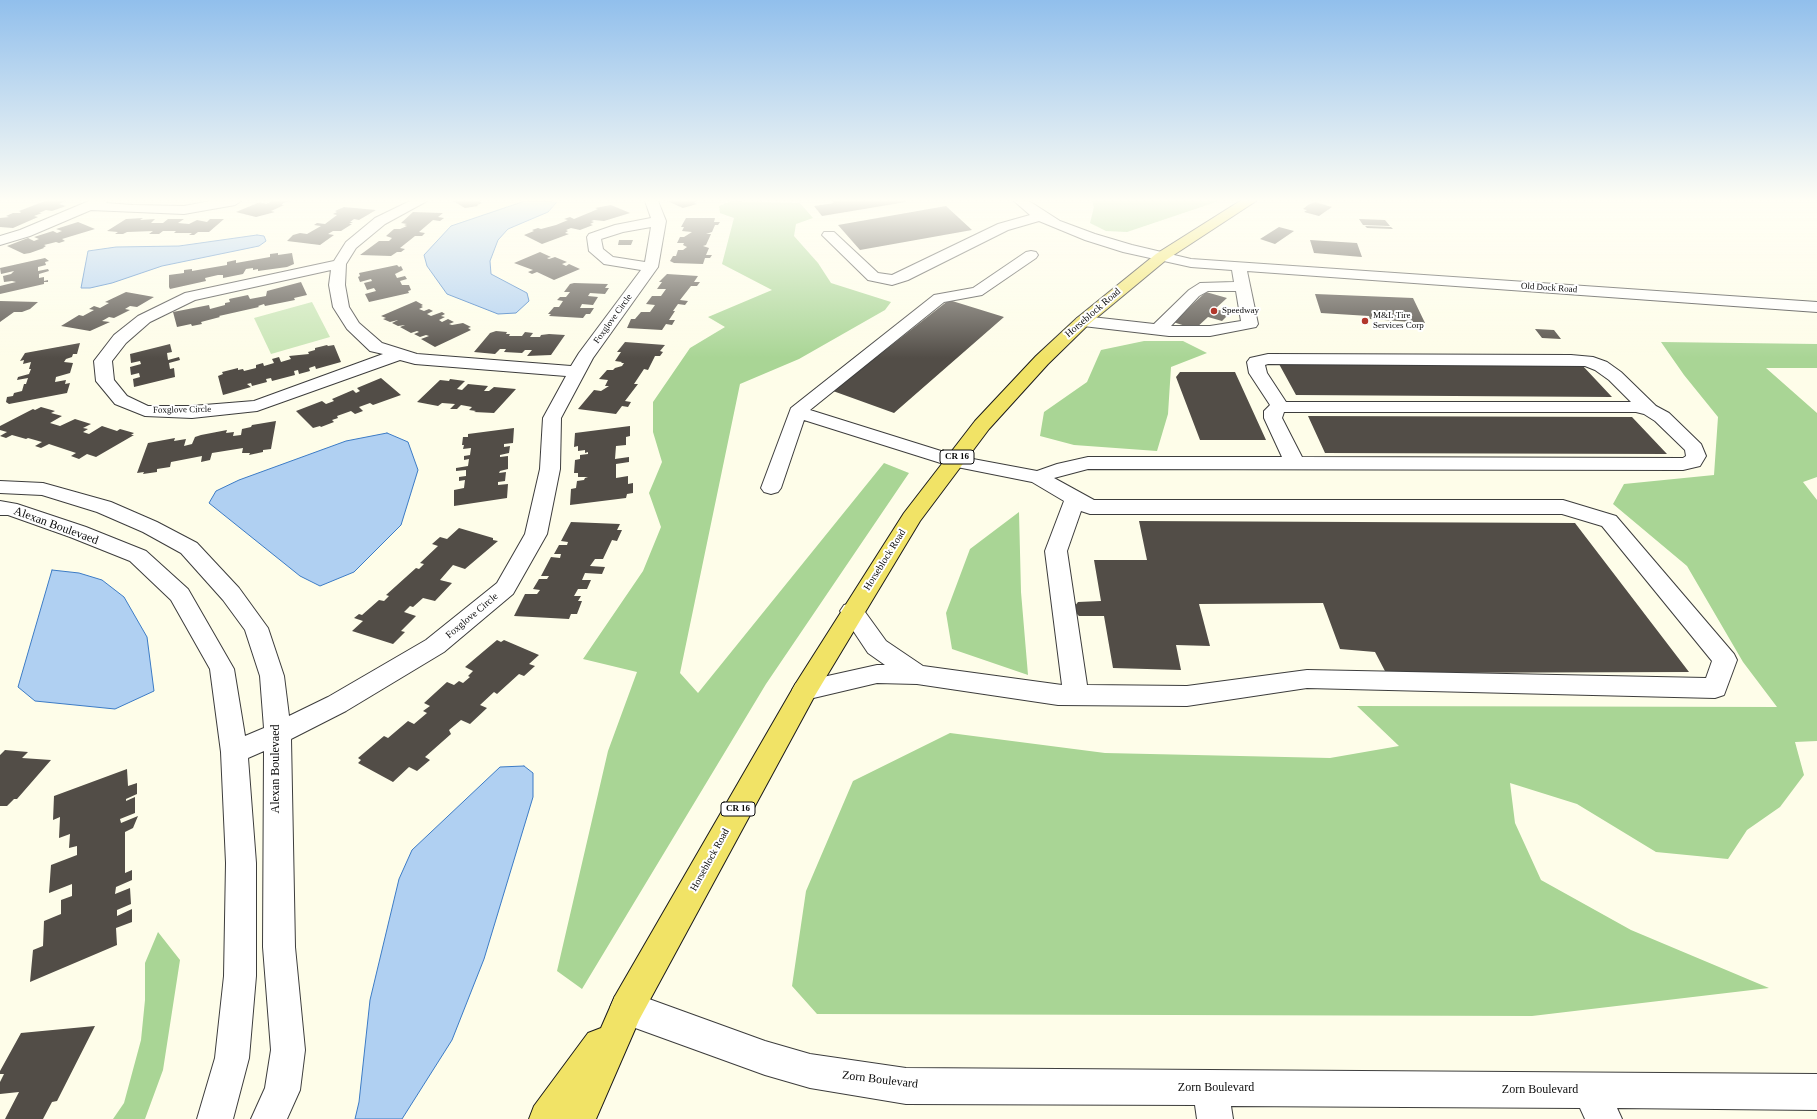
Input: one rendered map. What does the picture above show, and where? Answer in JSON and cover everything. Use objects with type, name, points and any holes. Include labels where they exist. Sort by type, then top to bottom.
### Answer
[{"type":"main road","name":"Horseblock Road","points":[[578,1119],[627,1008],[805,690],[852,611],[911,518],[954,461],[1013,391],[1083,321],[1167,253]]},
{"type":"main road","name":"Horseblock Road","points":[[547,1119],[627,1008]]},
{"type":"street","points":[[346,253],[339,264],[337,285],[341,307],[353,326],[376,347],[415,359],[577,372]]},
{"type":"street","points":[[600,253],[608,261],[651,267]]},
{"type":"street","name":"Foxglove Circle","points":[[234,752],[278,734],[337,704],[435,646],[505,588],[536,534],[550,470],[552,418],[585,357],[651,267],[653,253]]},
{"type":"street","points":[[848,253],[873,277],[892,280],[903,277],[951,253]]},
{"type":"street","name":"Old Dock Road","points":[[1148,253],[1161,257],[1205,264],[1239,267],[1817,307]]},
{"type":"street","points":[[771,488],[797,412],[939,298],[977,292],[1031,255]]},
{"type":"street","name":"Foxglove Circle","points":[[339,264],[190,296],[144,319],[120,339],[103,361],[105,381],[121,400],[145,411],[192,412],[257,406],[400,354]]},
{"type":"street","points":[[1083,321],[1158,330],[1210,331],[1250,324],[1239,267]]},
{"type":"street","points":[[1158,330],[1194,293],[1205,286],[1243,288]]},
{"type":"street","points":[[1038,477],[1064,468],[1088,464],[1683,464],[1693,462],[1696,456],[1694,448],[1662,417],[1650,410],[1615,376],[1601,366],[1587,361],[1268,360],[1256,362],[1258,373],[1280,407]]},
{"type":"street","points":[[1295,464],[1273,418],[1273,411],[1280,407],[1636,407],[1650,410]]},
{"type":"street","points":[[797,412],[954,461],[1038,477],[1090,507],[1563,507],[1609,521],[1725,660],[1715,688],[1307,679],[1187,696],[1058,695],[917,675],[877,674],[805,690]]},
{"type":"street","name":"Alexan Boulevaed","points":[[0,487],[43,489],[104,508],[150,527],[189,548],[231,594],[256,628],[272,676],[278,734],[277,822],[279,947],[288,1050],[282,1090],[269,1119]]},
{"type":"street","points":[[1075,498],[1056,551],[1076,695]]},
{"type":"street","name":"Alexan Boulevaed","points":[[0,508],[10,509],[78,532],[138,556],[180,595],[222,669],[234,752],[241,863],[240,976],[232,1058],[214,1119]]},
{"type":"street","points":[[852,611],[877,647],[917,675]]},
{"type":"street","name":"Zorn Boulevard","points":[[627,1008],[765,1058],[810,1070],[906,1086],[1212,1104],[1597,1105],[1817,1092]]},
{"type":"green space","points":[[725,253],[809,253],[818,263],[831,283],[891,302],[885,310],[799,359],[740,384],[680,673],[698,693],[884,463],[909,473],[766,684],[582,989],[557,971],[608,751],[637,672],[583,659],[643,571],[661,527],[649,493],[662,462],[653,432],[653,402],[690,348],[725,327],[708,317],[772,290],[722,264]]},
{"type":"green space","points":[[312,302],[330,337],[271,354],[254,318]]},
{"type":"green space","points":[[1144,341],[1183,341],[1207,353],[1171,367],[1168,414],[1157,451],[1074,445],[1040,436],[1044,412],[1087,382],[1101,350]]},
{"type":"green space","points":[[1661,342],[1817,344],[1817,368],[1766,368],[1817,413],[1817,477],[1803,482],[1817,500],[1817,741],[1795,742],[1804,775],[1780,807],[1747,830],[1728,859],[1656,852],[1577,804],[1510,783],[1515,823],[1541,880],[1631,930],[1769,988],[1532,1016],[817,1014],[792,986],[806,891],[853,781],[950,733],[1105,753],[1330,758],[1399,746],[1357,706],[1777,707],[1743,662],[1687,566],[1613,504],[1624,484],[1714,475],[1718,417],[1684,375]]},
{"type":"green space","points":[[1019,512],[1021,592],[1028,675],[952,649],[946,613],[970,549]]},
{"type":"green space","points":[[158,932],[180,960],[163,1070],[145,1119],[113,1119],[124,1103],[141,1040],[145,1000],[145,963]]},
{"type":"water","points":[[88,253],[224,253],[162,266],[112,283],[90,288],[81,288]]},
{"type":"water","points":[[426,253],[493,253],[490,261],[491,274],[527,293],[529,301],[516,313],[498,314],[447,294],[427,266],[424,255]]},
{"type":"water","points":[[387,433],[408,442],[418,470],[401,525],[354,572],[320,586],[300,576],[209,503],[216,491],[239,480],[346,441]]},
{"type":"water","points":[[52,570],[79,573],[102,580],[124,597],[147,637],[154,691],[115,709],[35,701],[18,687]]},
{"type":"water","points":[[524,766],[533,773],[533,797],[484,959],[452,1040],[402,1119],[355,1119],[359,1102],[370,1000],[399,879],[412,850],[500,767]]},
{"type":"building","points":[[278,253],[278,255],[292,253],[294,264],[287,267],[258,271],[258,269],[253,270],[253,268],[246,269],[243,274],[223,278],[223,275],[218,275],[205,278],[206,281],[170,289],[169,287],[169,275],[184,273],[184,270],[192,269],[192,271],[227,265],[227,262],[236,260],[236,263],[270,257],[270,254]]},
{"type":"building","points":[[362,253],[395,253],[391,256],[360,255]]},
{"type":"building","points":[[537,253],[543,253],[551,257],[547,258],[549,259],[555,257],[567,262],[562,264],[566,266],[569,264],[580,269],[554,280],[537,272],[532,274],[528,272],[533,270],[514,263]]},
{"type":"building","points":[[677,253],[707,253],[706,255],[712,255],[710,258],[705,258],[703,264],[674,263],[670,261],[673,256],[676,256]]},
{"type":"building","points":[[1317,253],[1361,253],[1362,257]]},
{"type":"building","points":[[45,258],[49,261],[45,262],[46,265],[38,267],[38,271],[48,269],[49,271],[39,274],[39,278],[44,277],[44,281],[48,280],[48,282],[0,294],[0,286],[16,282],[4,282],[3,276],[11,274],[14,271],[1,274],[0,268]]},
{"type":"building","points":[[397,265],[399,267],[401,266],[403,270],[395,274],[397,278],[405,276],[407,279],[400,281],[402,285],[409,285],[411,290],[408,291],[409,293],[369,302],[365,294],[376,291],[374,288],[367,290],[364,283],[372,281],[371,279],[360,282],[358,277],[360,276],[359,273]]},
{"type":"building","points":[[667,274],[698,276],[694,282],[700,282],[697,286],[691,286],[680,300],[688,301],[685,305],[678,304],[673,311],[675,311],[669,320],[675,320],[672,325],[666,324],[662,330],[627,328],[631,319],[635,319],[641,312],[650,312],[655,305],[646,304],[652,296],[661,296],[666,289],[657,289],[662,282],[659,282]]},
{"type":"building","points":[[301,282],[307,295],[294,298],[295,300],[265,306],[264,304],[258,306],[259,307],[219,316],[220,317],[201,322],[202,324],[192,326],[191,324],[177,327],[173,312],[209,305],[210,309],[225,305],[225,303],[230,302],[229,299],[248,295],[250,299],[266,296],[267,291]]},
{"type":"building","points":[[570,284],[608,284],[605,288],[609,288],[605,294],[590,293],[588,296],[598,297],[593,305],[582,304],[580,308],[594,308],[590,314],[586,314],[583,318],[549,316],[551,314],[548,314],[554,307],[559,307],[563,301],[557,300],[560,297],[566,297],[570,292],[564,292]]},
{"type":"building","points":[[126,292],[154,297],[137,307],[130,306],[125,309],[130,310],[114,318],[109,317],[102,321],[110,322],[90,331],[61,326],[79,315],[83,316],[94,310],[89,309],[94,306],[100,308],[109,303],[105,302]]},
{"type":"building","points":[[1206,292],[1227,298],[1215,309],[1230,313],[1222,321],[1208,317],[1195,329],[1173,322]]},
{"type":"building","points":[[1315,294],[1413,298],[1425,323],[1370,319],[1369,316],[1321,313]]},
{"type":"building","points":[[949,300],[1004,317],[894,413],[833,391]]},
{"type":"building","points":[[0,301],[38,302],[30,309],[22,312],[14,312],[0,322]]},
{"type":"building","points":[[416,301],[423,305],[421,306],[423,307],[419,309],[424,311],[429,309],[433,311],[427,314],[431,316],[442,312],[445,314],[441,316],[445,317],[439,320],[442,322],[448,319],[454,322],[449,324],[452,325],[463,323],[471,327],[468,328],[471,330],[435,347],[421,339],[429,336],[426,335],[420,337],[414,334],[419,332],[417,331],[411,333],[400,327],[405,325],[398,326],[392,323],[398,320],[390,322],[383,319],[386,318],[381,316]]},
{"type":"building","points":[[1535,329],[1554,330],[1561,339],[1542,338]]},
{"type":"building","points":[[496,331],[507,332],[506,334],[510,334],[509,336],[522,336],[525,332],[533,333],[530,337],[540,337],[541,335],[549,334],[565,335],[551,355],[527,356],[532,350],[525,350],[522,353],[504,352],[506,349],[500,349],[495,354],[474,352],[490,333]]},
{"type":"building","points":[[625,342],[665,345],[660,351],[663,352],[660,356],[655,356],[648,370],[644,369],[634,384],[638,384],[625,401],[631,402],[628,407],[622,406],[616,414],[578,409],[594,390],[601,391],[609,386],[605,386],[608,380],[599,379],[607,370],[613,370],[622,366],[624,363],[615,361],[621,352],[617,352]]},
{"type":"building","points":[[80,343],[77,354],[73,354],[72,357],[66,359],[64,362],[73,363],[70,373],[56,377],[55,382],[66,380],[65,384],[70,383],[67,393],[9,404],[6,402],[7,397],[13,396],[14,393],[22,391],[24,384],[26,384],[28,378],[17,380],[18,377],[29,374],[31,369],[29,369],[31,362],[23,364],[24,360],[20,361],[25,353]]},
{"type":"building","points":[[170,344],[172,352],[167,353],[168,360],[179,357],[180,360],[169,363],[170,369],[174,368],[175,377],[134,387],[133,379],[140,377],[139,373],[131,375],[130,367],[141,364],[140,361],[131,363],[130,354]]},
{"type":"building","points":[[334,345],[341,362],[316,369],[315,366],[309,368],[310,371],[299,374],[298,370],[294,371],[295,375],[272,381],[271,378],[266,379],[267,382],[252,386],[251,383],[247,384],[251,387],[223,395],[218,376],[223,374],[222,372],[238,368],[238,370],[243,369],[244,371],[256,368],[256,365],[263,363],[264,366],[274,363],[272,359],[279,357],[281,362],[291,359],[289,356],[309,354],[308,352],[315,350],[315,348]]},
{"type":"building","points":[[1279,364],[1581,364],[1612,397],[1296,395]]},
{"type":"building","points":[[1180,372],[1235,372],[1266,440],[1200,440],[1176,377]]},
{"type":"building","points":[[381,378],[401,395],[373,405],[370,403],[359,407],[363,411],[355,414],[351,411],[337,416],[338,418],[332,420],[334,422],[321,427],[313,428],[296,411],[322,401],[326,404],[334,401],[332,399],[353,390],[356,393],[360,391],[357,388]]},
{"type":"building","points":[[450,379],[465,381],[457,389],[462,390],[468,384],[488,386],[484,391],[489,391],[494,387],[516,389],[494,413],[474,412],[476,411],[469,410],[472,407],[461,405],[457,409],[450,409],[455,404],[442,403],[438,406],[417,402],[440,380],[449,381]]},
{"type":"building","points":[[41,407],[55,411],[51,413],[62,416],[50,423],[60,426],[75,419],[91,424],[83,428],[88,429],[83,432],[89,434],[102,426],[117,431],[120,429],[134,433],[131,435],[134,435],[96,457],[87,454],[79,459],[71,456],[76,453],[49,444],[41,448],[35,446],[42,442],[12,435],[6,438],[0,436],[7,432],[0,430],[0,426],[33,409],[35,410]]},
{"type":"building","points":[[1308,416],[1632,417],[1667,454],[1325,453]]},
{"type":"building","points":[[276,421],[271,449],[263,450],[263,452],[249,455],[250,453],[242,453],[243,448],[212,453],[210,460],[201,462],[202,456],[171,462],[170,467],[157,469],[157,472],[143,474],[144,472],[137,473],[148,443],[175,438],[174,441],[186,439],[184,446],[192,444],[195,437],[201,435],[227,430],[226,433],[234,432],[233,436],[241,435],[242,429],[251,427],[252,425]]},
{"type":"building","points":[[630,426],[630,436],[626,437],[626,445],[616,446],[615,459],[629,457],[629,462],[616,464],[616,478],[628,476],[628,484],[633,483],[633,493],[627,494],[626,498],[570,505],[571,489],[576,488],[577,481],[584,480],[588,477],[578,477],[578,473],[574,473],[575,460],[580,459],[580,455],[588,454],[588,452],[585,453],[585,450],[578,451],[578,446],[574,447],[575,433]]},
{"type":"building","points":[[514,428],[513,443],[504,444],[504,447],[510,446],[509,453],[500,455],[500,457],[508,456],[508,469],[500,471],[499,473],[506,472],[505,481],[498,482],[498,485],[508,484],[507,498],[454,506],[454,490],[464,488],[465,480],[459,481],[459,477],[466,476],[466,470],[456,471],[456,468],[468,466],[469,459],[464,460],[464,456],[470,455],[471,448],[463,449],[463,437],[468,437],[468,434]]},
{"type":"building","points":[[1139,521],[1575,523],[1689,672],[1386,673],[1375,652],[1340,649],[1323,603],[1199,604],[1210,646],[1176,645],[1181,670],[1113,668],[1104,616],[1079,616],[1074,611],[1074,607],[1078,602],[1101,601],[1094,560],[1147,560]]},
{"type":"building","points":[[571,522],[620,524],[617,530],[622,530],[617,541],[612,540],[603,559],[595,559],[590,566],[605,567],[602,574],[585,573],[582,580],[591,580],[587,589],[578,589],[574,596],[581,596],[578,601],[582,601],[577,614],[571,614],[569,619],[514,616],[525,594],[537,594],[540,590],[533,589],[539,579],[547,579],[549,576],[541,576],[551,557],[560,558],[561,554],[554,554],[559,545],[567,545],[568,542],[561,541]]},
{"type":"building","points":[[459,528],[493,538],[493,540],[498,541],[465,569],[453,565],[440,580],[452,583],[435,601],[423,598],[413,607],[410,606],[404,612],[416,616],[401,631],[405,632],[393,644],[352,631],[363,621],[354,618],[359,614],[362,615],[379,600],[384,601],[389,596],[386,595],[416,568],[419,569],[424,564],[420,563],[438,546],[432,544],[440,537],[447,539]]},
{"type":"building","points":[[497,640],[501,642],[504,640],[539,655],[529,664],[535,666],[524,676],[519,674],[497,694],[494,692],[480,705],[487,708],[470,724],[461,720],[449,730],[451,734],[425,757],[430,760],[417,771],[409,767],[393,782],[358,763],[361,760],[358,758],[384,736],[388,738],[408,721],[414,724],[427,713],[423,711],[430,706],[424,703],[447,682],[454,685],[459,681],[463,683],[470,677],[468,676],[473,671],[465,667]]},
{"type":"building","points":[[5,750],[28,752],[22,758],[51,760],[17,799],[14,799],[7,806],[0,806],[0,755]]},
{"type":"building","points":[[127,769],[128,786],[137,783],[137,794],[126,799],[126,801],[135,797],[135,813],[120,819],[121,823],[138,816],[133,828],[125,832],[125,873],[132,870],[132,880],[116,887],[115,894],[130,888],[131,904],[117,910],[117,916],[132,909],[132,922],[116,928],[117,945],[30,982],[33,950],[43,946],[44,921],[61,914],[61,900],[72,896],[72,884],[49,893],[51,865],[77,855],[77,846],[69,848],[70,834],[59,838],[60,817],[53,820],[54,796]]},
{"type":"building","points":[[95,1026],[57,1101],[52,1102],[43,1119],[5,1119],[19,1092],[0,1094],[0,1082],[4,1074],[0,1074],[0,1071],[21,1033]]},
{"type":"place","name":"Speedway","points":[[1214,311]]},
{"type":"place","name":"M&L Tire Services Corp","points":[[1365,321]]}]
